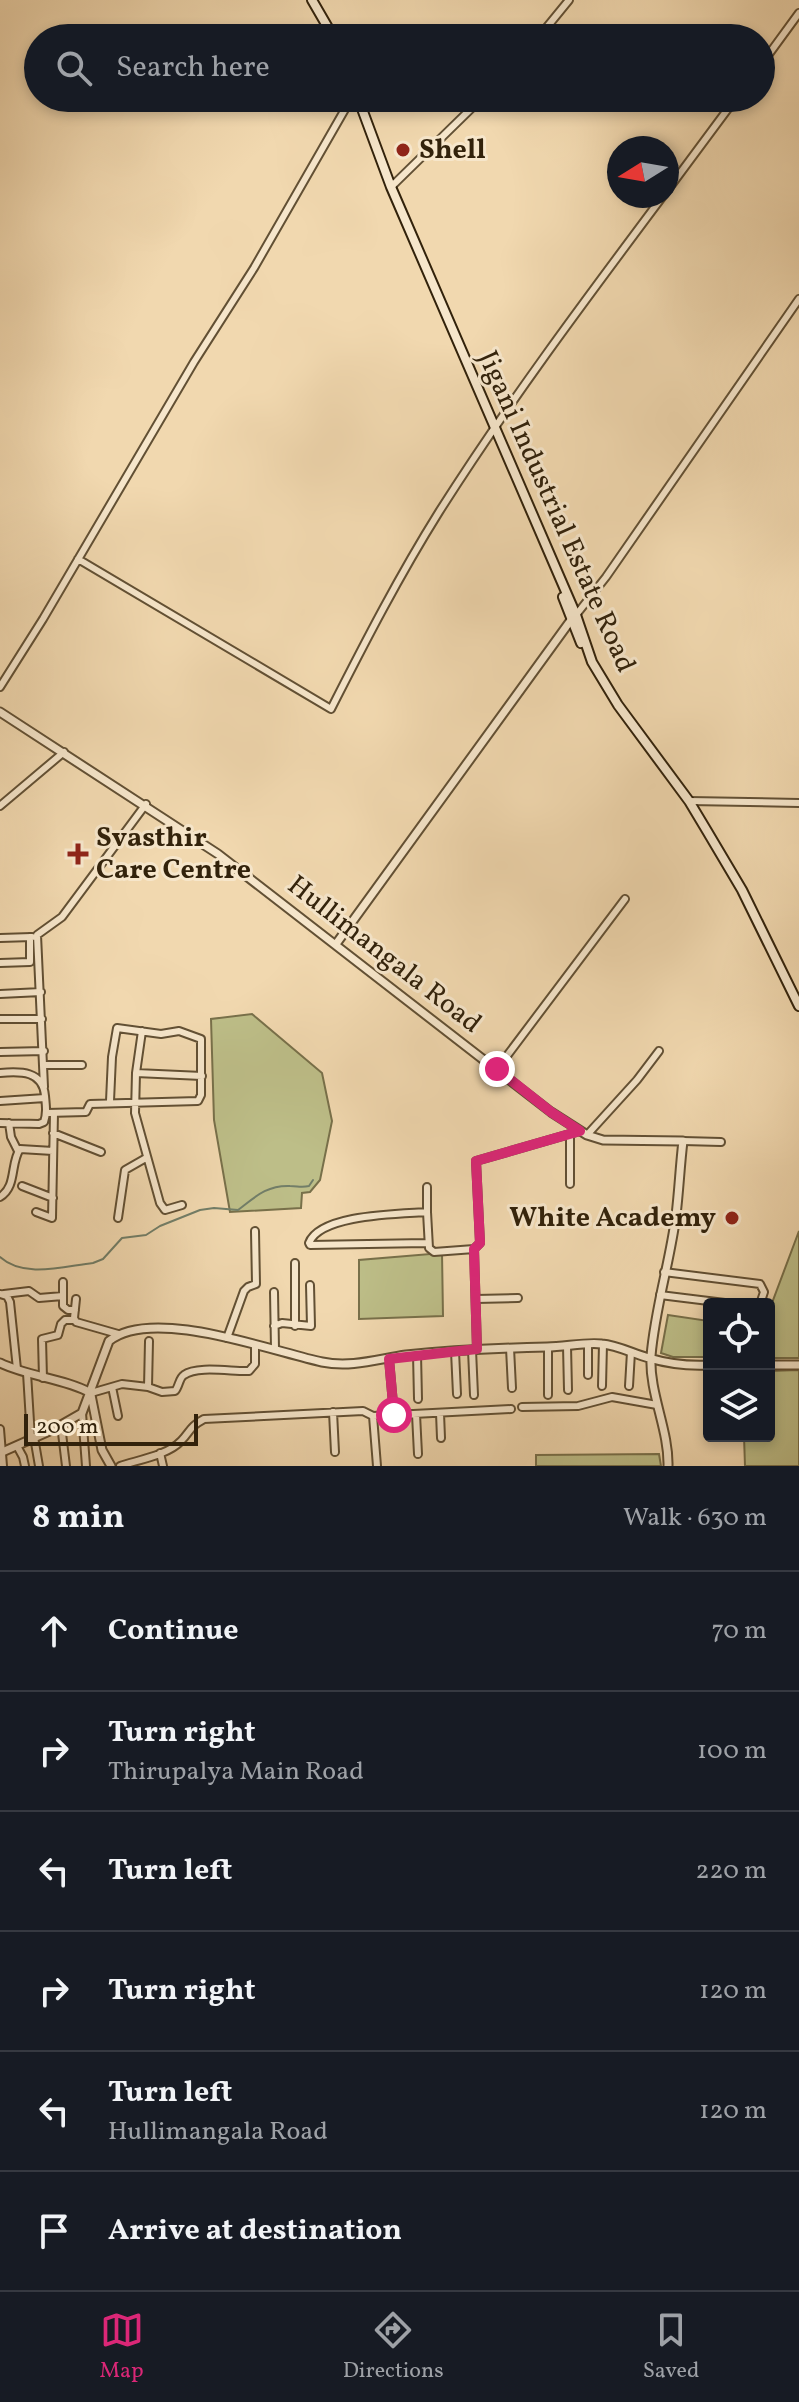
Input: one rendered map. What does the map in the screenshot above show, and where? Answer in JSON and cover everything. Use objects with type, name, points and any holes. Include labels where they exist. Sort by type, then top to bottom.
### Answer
[{"type":"main road","points":[[312,0],[326,24]]},
{"type":"main road","name":"Jigani Industrial Estate Road","points":[[363,112],[391,187],[592,662],[618,705],[689,801],[742,890],[799,1006]]},
{"type":"street","points":[[549,24],[569,0]]},
{"type":"street","points":[[775,46],[799,13]]},
{"type":"street","points":[[0,687],[180,385],[254,268],[343,112]]},
{"type":"street","points":[[391,187],[468,112]]},
{"type":"street","points":[[679,175],[726,112]]},
{"type":"street","points":[[78,559],[331,709],[386,601],[438,513],[654,208]]},
{"type":"street","points":[[336,944],[606,577],[799,299]]},
{"type":"street","name":"Hullimangala Road","points":[[0,712],[146,804],[218,854],[551,1112],[584,1133],[603,1140],[721,1142]]},
{"type":"street","points":[[0,806],[64,752]]},
{"type":"street","points":[[689,801],[799,803]]},
{"type":"street","points":[[0,938],[34,937],[62,917],[146,804]]},
{"type":"street","points":[[497,1069],[625,899]]},
{"type":"street","points":[[0,963],[30,962],[34,937]]},
{"type":"street","points":[[34,937],[41,992],[45,1098],[53,1133],[52,1218],[36,1212]]},
{"type":"street","points":[[0,994],[41,992]]},
{"type":"street","points":[[0,1019],[42,1019]]},
{"type":"street","points":[[50,1113],[86,1112],[90,1104],[110,1101],[198,1101],[202,1076],[202,1043],[199,1036],[176,1030],[163,1034],[120,1027],[116,1031],[110,1101]]},
{"type":"street","points":[[142,1031],[134,1101],[146,1158],[162,1207],[165,1210],[182,1205]]},
{"type":"street","points":[[0,1052],[44,1051]]},
{"type":"street","points":[[427,1187],[426,1243],[434,1252],[474,1249],[480,1243],[476,1161],[570,1134],[584,1133],[637,1080],[659,1051]]},
{"type":"street","points":[[44,1065],[82,1065]]},
{"type":"street","points":[[0,1073],[29,1073],[44,1087]]},
{"type":"street","points":[[136,1073],[202,1076]]},
{"type":"street","points":[[0,1101],[45,1098]]},
{"type":"street","points":[[0,1123],[39,1124],[50,1113]]},
{"type":"street","points":[[0,1197],[10,1188],[18,1151],[9,1123]]},
{"type":"street","points":[[53,1133],[101,1152]]},
{"type":"street","points":[[570,1134],[570,1184]]},
{"type":"street","points":[[668,1466],[651,1359],[676,1217],[683,1141]]},
{"type":"street","points":[[18,1151],[26,1147],[53,1151]]},
{"type":"street","points":[[118,1218],[125,1170],[146,1158]]},
{"type":"street","points":[[22,1186],[53,1198]]},
{"type":"street","points":[[426,1243],[309,1243],[312,1236],[340,1222],[377,1215],[427,1212]]},
{"type":"street","points":[[227,1338],[244,1291],[256,1284],[255,1231]]},
{"type":"street","points":[[474,1249],[474,1395]]},
{"type":"street","points":[[295,1263],[295,1326]]},
{"type":"street","points":[[664,1272],[760,1284],[764,1292],[762,1298]]},
{"type":"street","points":[[63,1282],[64,1308],[75,1310]]},
{"type":"street","points":[[274,1326],[282,1323],[311,1326],[310,1285]]},
{"type":"street","points":[[2,1294],[29,1291],[39,1298],[63,1296]]},
{"type":"street","points":[[274,1292],[275,1349]]},
{"type":"street","points":[[2,1294],[10,1302],[17,1369]]},
{"type":"street","points":[[660,1295],[703,1300]]},
{"type":"street","points":[[476,1299],[518,1298]]},
{"type":"street","points":[[75,1320],[76,1299]]},
{"type":"street","points":[[43,1378],[42,1339],[58,1335],[65,1320],[75,1320],[118,1334],[160,1327],[227,1338],[325,1363],[364,1364],[417,1354],[603,1344],[651,1359],[686,1366],[703,1365]]},
{"type":"street","points":[[86,1466],[82,1413],[109,1341],[118,1334]]},
{"type":"street","points":[[148,1387],[149,1341]]},
{"type":"street","points":[[588,1344],[588,1375]]},
{"type":"street","points":[[602,1386],[603,1344]]},
{"type":"street","points":[[0,1363],[91,1393],[125,1384],[162,1392],[175,1391],[182,1376],[188,1373],[249,1371],[255,1364],[255,1345]]},
{"type":"street","points":[[567,1346],[568,1390]]},
{"type":"street","points":[[510,1348],[512,1388]]},
{"type":"street","points":[[548,1348],[548,1395]]},
{"type":"street","points":[[455,1351],[457,1394]]},
{"type":"street","points":[[629,1386],[631,1352]]},
{"type":"street","points":[[417,1354],[418,1399]]},
{"type":"street","points":[[389,1359],[394,1415]]},
{"type":"street","points":[[775,1365],[799,1365]]},
{"type":"street","points":[[27,1373],[32,1438],[39,1466]]},
{"type":"street","points":[[112,1387],[118,1416]]},
{"type":"street","points":[[91,1393],[102,1450],[111,1466]]},
{"type":"street","points":[[522,1407],[578,1406],[612,1397],[657,1405]]},
{"type":"street","points":[[120,1466],[160,1453],[180,1442],[190,1427],[204,1419],[363,1411],[373,1416],[511,1409]]},
{"type":"street","points":[[333,1412],[335,1452]]},
{"type":"street","points":[[1,1452],[82,1413]]},
{"type":"street","points":[[440,1413],[441,1438]]},
{"type":"street","points":[[416,1414],[418,1454]]},
{"type":"street","points":[[373,1416],[377,1466]]},
{"type":"street","points":[[61,1425],[66,1466]]},
{"type":"street","points":[[0,1429],[3,1466]]},
{"type":"street","points":[[17,1446],[25,1466]]},
{"type":"street","points":[[160,1453],[163,1466]]},
{"type":"green space","points":[[252,1014],[322,1073],[332,1121],[320,1180],[310,1192],[302,1193],[301,1208],[230,1212],[214,1120],[211,1019]]},
{"type":"green space","points":[[799,1231],[799,1358],[775,1358],[774,1298]]},
{"type":"green space","points":[[442,1253],[443,1316],[359,1319],[359,1260]]},
{"type":"green space","points":[[668,1315],[703,1320],[703,1357],[673,1357],[661,1353]]},
{"type":"green space","points":[[799,1370],[799,1466],[745,1466],[744,1442],[775,1442],[775,1371]]},
{"type":"green space","points":[[659,1454],[661,1466],[536,1466],[536,1455]]},
{"type":"waterway","points":[[0,1257],[10,1264],[33,1269],[93,1263],[103,1259],[122,1238],[146,1235],[200,1210],[238,1210],[268,1190],[282,1186],[309,1186],[313,1180]]},
{"type":"place","name":"Shell","points":[[403,150]]},
{"type":"place","name":"Svasthir Care Centre","points":[[78,854]]},
{"type":"place","name":"White Academy","points":[[732,1218]]},
{"type":"route","points":[[394,1415],[389,1359],[477,1349],[474,1249],[480,1243],[476,1161],[580,1131],[497,1069]]}]
